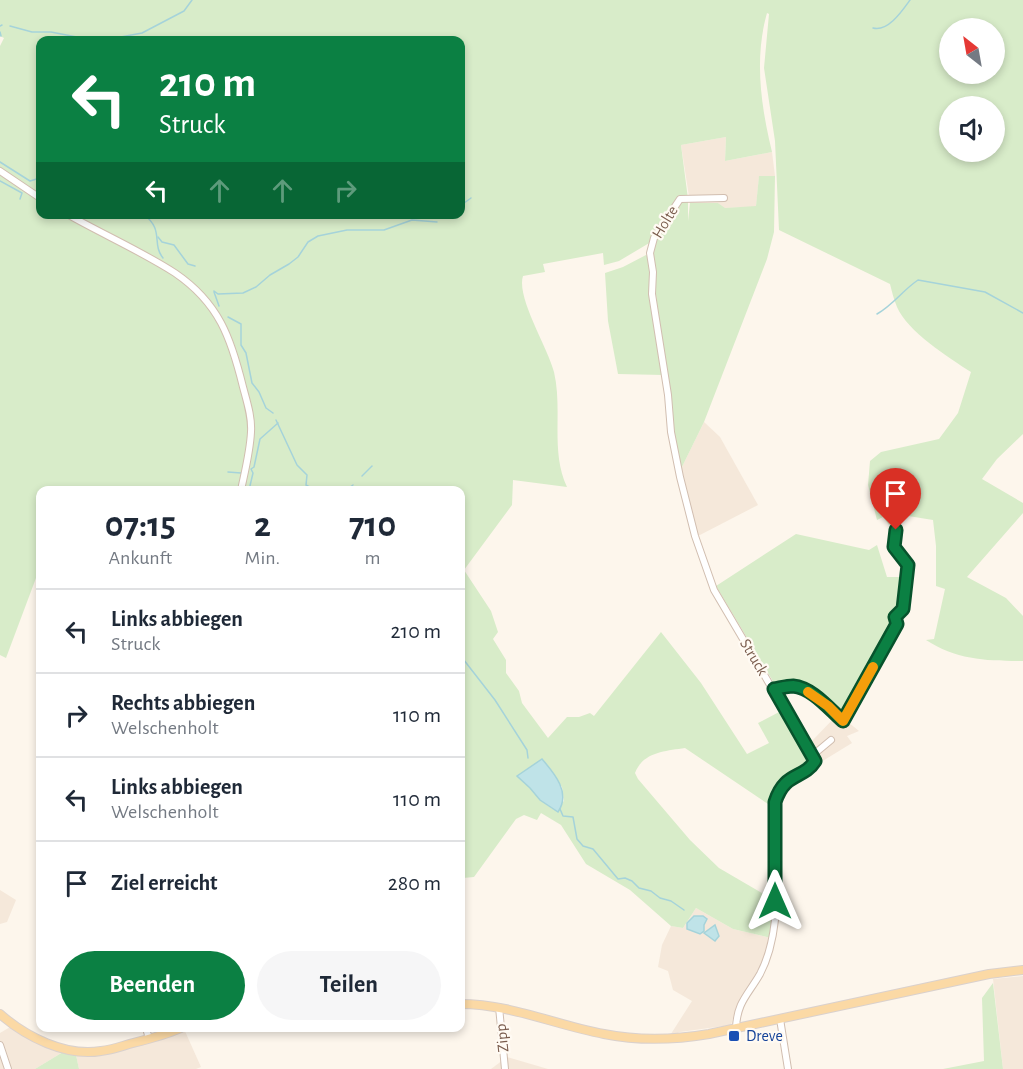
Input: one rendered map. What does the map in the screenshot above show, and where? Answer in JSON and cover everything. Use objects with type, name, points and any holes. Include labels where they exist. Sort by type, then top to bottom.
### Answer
[{"type":"main road","points":[[465,1004],[499,1007],[604,1034],[639,1039],[686,1038],[979,976],[1023,970]]},
{"type":"main road","points":[[0,1014],[18,1028],[40,1040],[66,1049],[89,1052],[148,1040],[170,1032]]},
{"type":"street","points":[[0,171],[36,195]]},
{"type":"street","name":"Holte","points":[[650,253],[654,238],[680,199],[684,197],[724,198]]},
{"type":"street","points":[[76,219],[176,274],[197,292],[218,316],[235,353],[251,423],[242,486]]},
{"type":"street","name":"Struck","points":[[650,253],[653,272],[652,294],[668,395],[671,432],[695,536],[714,590],[813,755]]},
{"type":"street","points":[[774,689],[791,686],[799,688],[828,706],[843,721],[897,624],[895,617],[903,609],[908,565],[894,547],[896,530]]},
{"type":"street","points":[[736,1028],[736,1011],[761,972],[773,938],[775,802],[779,788],[791,778],[812,767],[815,761],[813,755],[831,740]]},
{"type":"street","name":"Zipp","points":[[499,1007],[505,1069]]},
{"type":"street","points":[[780,1019],[788,1069]]},
{"type":"street","points":[[147,1032],[148,1040]]},
{"type":"street","points":[[0,1045],[8,1069]]},
{"type":"shaded area","points":[[726,137],[725,161],[772,152],[775,176],[759,177],[756,207],[724,208],[718,203],[690,203],[681,145]]},
{"type":"shaded area","points":[[704,422],[720,437],[758,505],[698,536],[680,471]]},
{"type":"shaded area","points":[[838,714],[859,731],[847,736],[852,743],[821,762],[811,742]]},
{"type":"shaded area","points":[[0,890],[16,900],[7,922],[0,924]]},
{"type":"shaded area","name":"Dreve","points":[[696,908],[733,929],[771,938],[765,957],[735,1011],[731,1025],[680,1032],[669,1037],[692,1001],[673,990],[668,971],[658,967],[662,945],[671,926],[683,928]]},
{"type":"shaded area","points":[[1023,976],[1023,1069],[1003,1069],[993,979]]},
{"type":"shaded area","points":[[12,1026],[63,1052],[35,1069],[0,1069],[0,1033]]},
{"type":"shaded area","points":[[174,1032],[185,1032],[201,1067],[196,1069],[79,1069],[76,1055],[91,1057]]},
{"type":"shaded area","points":[[507,1057],[548,1069],[491,1069]]},
{"type":"green space","points":[[0,0],[1023,0],[1023,434],[997,459],[982,479],[1023,503],[1023,513],[967,577],[1006,598],[1023,616],[1023,661],[973,658],[949,652],[926,640],[934,639],[945,589],[936,586],[936,546],[933,520],[902,515],[889,525],[883,517],[877,520],[868,485],[870,461],[881,452],[939,439],[958,413],[971,372],[930,343],[910,325],[897,307],[890,284],[779,230],[775,141],[764,68],[769,14],[767,13],[761,48],[760,82],[772,152],[725,161],[726,137],[681,145],[688,199],[688,221],[690,203],[718,203],[725,208],[756,206],[759,176],[775,176],[774,232],[767,259],[704,422],[680,471],[659,330],[652,246],[656,239],[619,261],[604,265],[603,253],[543,264],[545,272],[523,276],[522,285],[528,309],[554,372],[559,459],[567,487],[513,480],[512,505],[465,569],[465,486],[36,486],[36,578],[6,658],[0,655],[0,46],[4,38],[0,36]]},
{"type":"green space","points":[[646,255],[663,375],[618,374],[608,321],[605,273]]},
{"type":"green space","points":[[796,534],[869,550],[877,545],[887,577],[903,577],[888,638],[843,714],[809,687],[793,680],[774,683],[716,586]]},
{"type":"green space","points":[[465,572],[491,611],[498,632],[493,639],[506,660],[506,673],[519,691],[522,703],[548,738],[567,717],[579,717],[590,713],[594,716],[661,632],[701,683],[747,754],[769,743],[758,723],[783,710],[813,759],[782,777],[771,806],[685,748],[649,757],[643,761],[635,773],[690,840],[719,868],[774,900],[771,938],[733,929],[696,908],[683,928],[671,926],[630,890],[586,864],[561,825],[541,813],[537,820],[524,815],[516,819],[474,877],[465,878]],"holes":[[[542,759],[562,787],[564,801],[554,810],[540,800],[530,788]]]},
{"type":"green space","points":[[993,983],[1003,1069],[943,1069],[984,1061],[982,998]]},
{"type":"green space","points":[[63,1052],[76,1055],[79,1069],[35,1069]]},
{"type":"water","points":[[542,759],[560,784],[563,798],[558,812],[540,800],[517,776]]},
{"type":"water","points":[[694,916],[703,916],[707,919],[704,931],[700,934],[687,929],[687,923]]},
{"type":"water","points":[[715,925],[719,936],[715,941],[704,933]]},
{"type":"waterway","points":[[126,36],[142,33],[184,11],[192,0]]},
{"type":"waterway","points":[[873,28],[889,24],[910,0]]},
{"type":"waterway","points":[[10,26],[32,32],[51,32],[72,36]]},
{"type":"waterway","points":[[0,32],[1,36]]},
{"type":"waterway","points":[[0,162],[30,181],[36,179]]},
{"type":"waterway","points":[[0,181],[22,193],[20,199]]},
{"type":"waterway","points":[[465,202],[471,198]]},
{"type":"waterway","points":[[149,219],[156,231],[158,247],[163,258]]},
{"type":"waterway","points":[[214,291],[218,294],[243,293],[256,287],[298,257],[308,242],[318,236],[347,230],[384,230],[412,220],[437,222]]},
{"type":"waterway","points":[[158,237],[162,242],[174,245],[188,264],[195,266]]},
{"type":"waterway","points":[[877,314],[918,280],[985,292],[1023,313]]},
{"type":"waterway","points":[[214,292],[219,306]]},
{"type":"waterway","points":[[228,317],[241,324],[241,345],[246,353],[252,383],[266,408],[273,413]]},
{"type":"waterway","points":[[276,420],[297,465],[307,475],[308,486]]},
{"type":"waterway","points":[[250,486],[253,473],[251,469],[254,467],[260,439],[278,423]]},
{"type":"waterway","points":[[362,476],[372,466]]},
{"type":"waterway","points":[[228,472],[241,473]]},
{"type":"waterway","points":[[465,661],[495,700],[527,750],[528,758]]},
{"type":"waterway","points":[[560,809],[563,816],[573,817],[577,839],[583,846],[593,849],[618,879],[625,878],[632,881],[639,888],[651,891],[684,910]]},
{"type":"slow traffic","points":[[808,692],[828,706],[843,721],[873,667]]},
{"type":"place","name":"Dreve","points":[[734,1036]]},
{"type":"route","points":[[775,901],[775,802],[779,788],[791,778],[812,767],[815,761],[774,689],[791,686],[799,688],[828,706],[843,721],[897,624],[895,617],[903,609],[908,565],[894,547],[896,530]]}]
